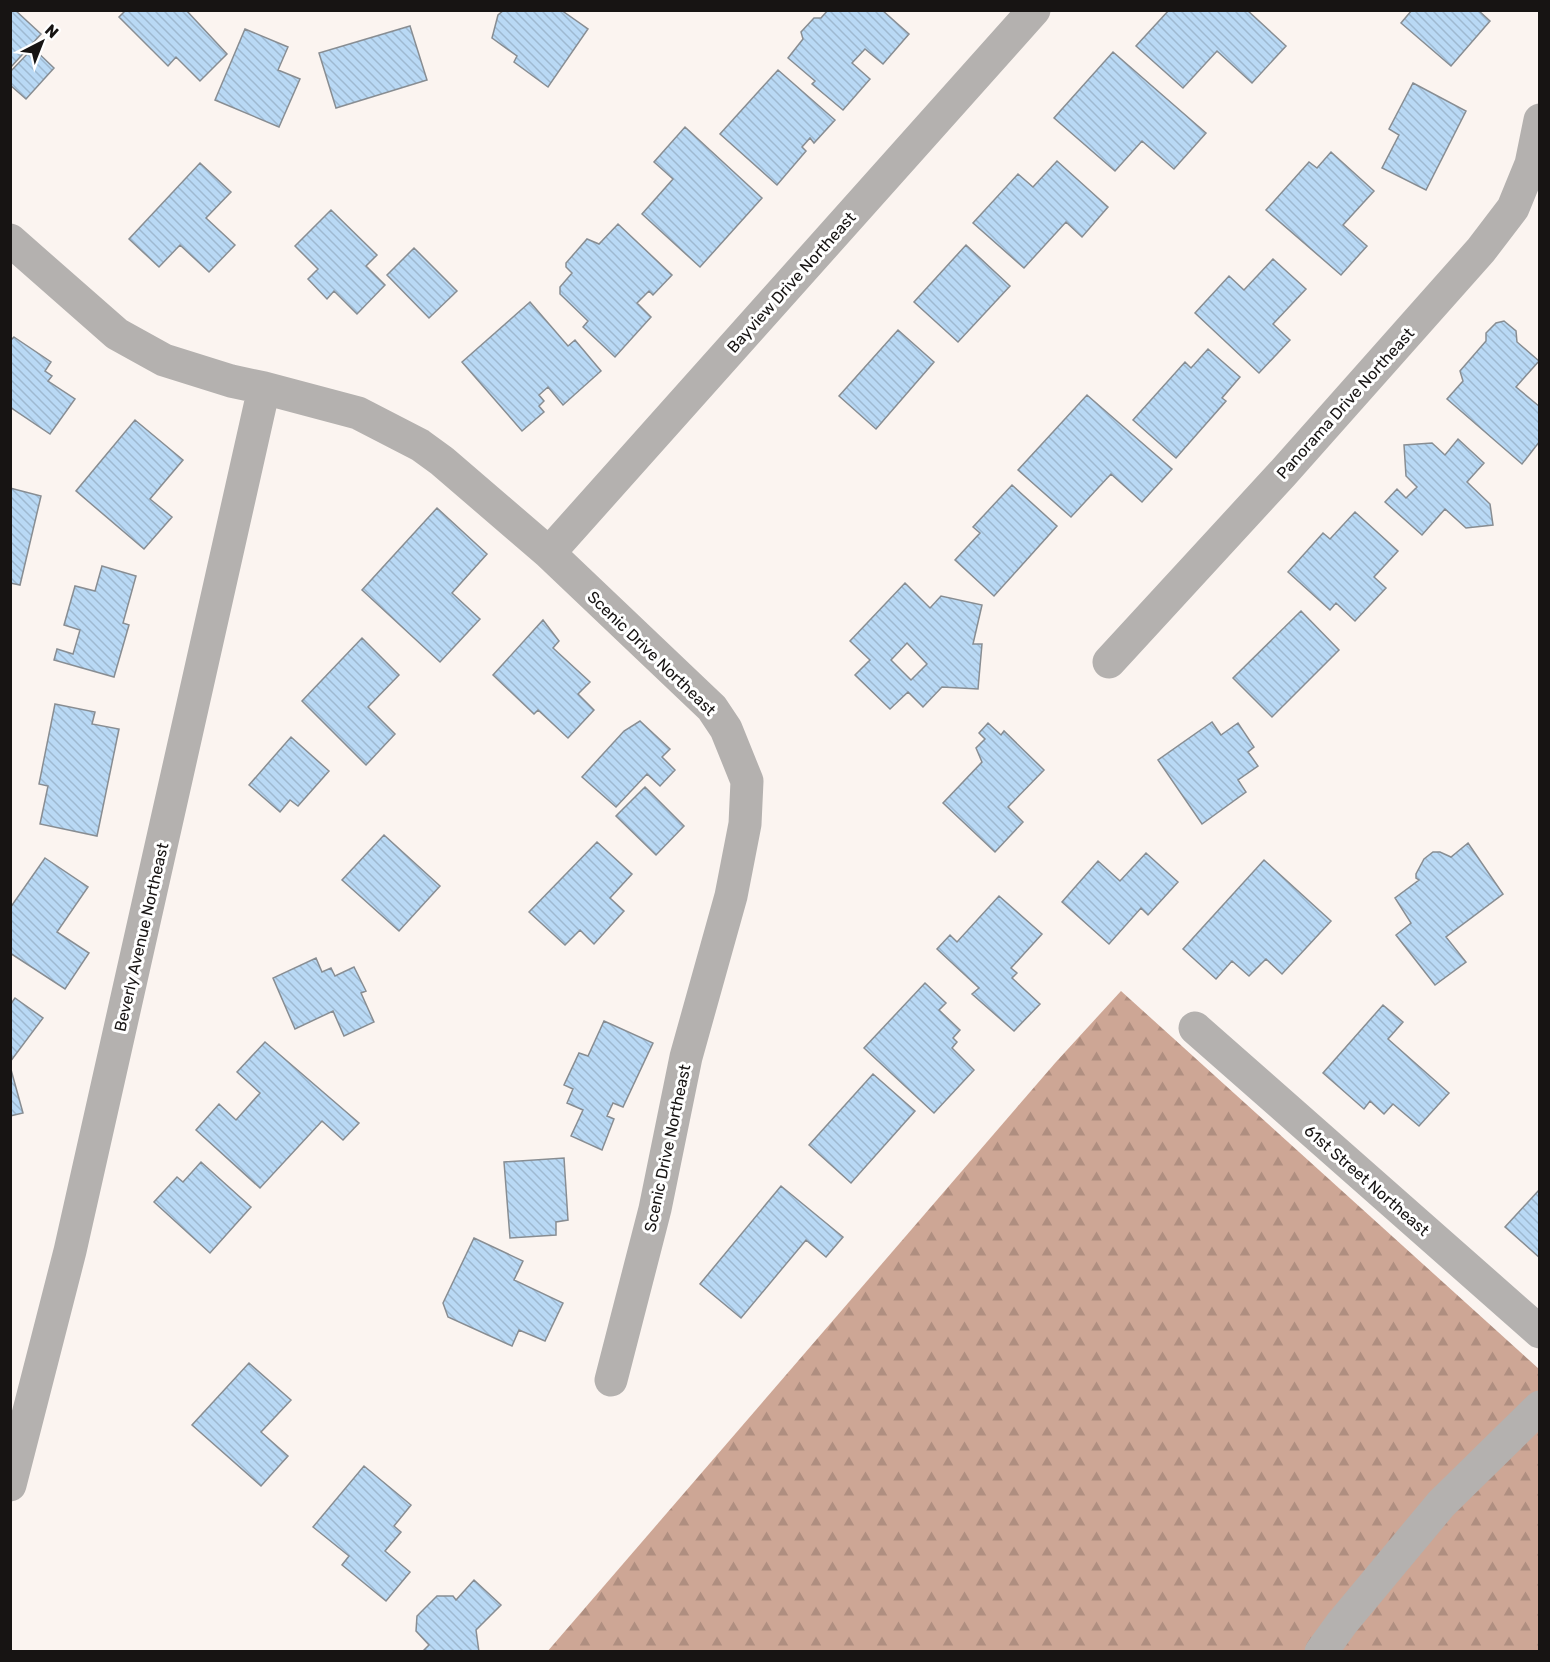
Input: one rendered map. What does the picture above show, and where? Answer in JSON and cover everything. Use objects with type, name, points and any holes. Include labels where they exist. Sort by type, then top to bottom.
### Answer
[{"type":"street","name":"Bayview Drive Northeast","points":[[549,553],[1034,10]]},
{"type":"street","name":"Panorama Drive Northeast","points":[[1109,662],[1282,474],[1480,250],[1513,208],[1531,164],[1539,120]]},
{"type":"street","name":"Scenic Drive Northeast","points":[[10,240],[117,334],[164,360],[231,381],[358,413],[420,445],[442,460],[549,553],[712,708],[726,729],[747,781],[745,824],[731,896],[686,1057],[655,1209],[611,1380]]},
{"type":"street","name":"Beverly Avenue Northeast","points":[[11,1483],[75,1228],[264,388]]},
{"type":"street","name":"61st Street Northeast","points":[[1195,1028],[1539,1332]]},
{"type":"street","points":[[1321,1652],[1342,1623],[1441,1504],[1539,1407]]},
{"type":"green space","points":[[1121,991],[1539,1369],[1539,1651],[547,1652],[1056,1062]]},
{"type":"building","points":[[10,10],[15,10],[41,34],[10,68]]},
{"type":"building","points":[[126,10],[186,10],[227,54],[200,81],[176,57],[168,66],[119,17]]},
{"type":"building","points":[[504,10],[561,10],[588,29],[548,87],[514,62],[517,56],[492,38],[498,15]]},
{"type":"building","points":[[828,10],[882,10],[909,34],[883,64],[865,49],[852,63],[870,79],[843,110],[812,84],[815,81],[788,58],[803,39],[801,32],[814,18],[821,18]]},
{"type":"building","points":[[1169,10],[1247,10],[1286,46],[1252,83],[1217,51],[1183,88],[1136,46]]},
{"type":"building","points":[[1412,10],[1478,10],[1490,21],[1451,66],[1401,23]]},
{"type":"building","points":[[410,26],[427,80],[336,108],[319,53]]},
{"type":"building","points":[[245,29],[288,47],[278,70],[300,79],[279,127],[215,100]]},
{"type":"building","points":[[33,48],[54,68],[26,99],[10,85],[10,72]]},
{"type":"building","points":[[1113,52],[1206,133],[1174,169],[1142,141],[1115,171],[1054,118]]},
{"type":"building","points":[[778,70],[835,120],[814,143],[810,138],[802,147],[806,151],[777,185],[720,134]]},
{"type":"building","points":[[1413,83],[1466,111],[1426,190],[1382,168],[1399,135],[1389,129]]},
{"type":"building","points":[[685,127],[762,198],[700,267],[642,214],[673,179],[654,162]]},
{"type":"building","points":[[1331,152],[1374,191],[1343,225],[1367,246],[1341,275],[1266,210],[1309,162],[1317,168]]},
{"type":"building","points":[[1057,161],[1108,207],[1082,237],[1066,222],[1024,268],[973,223],[1018,174],[1033,187]]},
{"type":"building","points":[[200,163],[231,192],[206,218],[235,245],[209,272],[180,245],[159,267],[129,239]]},
{"type":"building","points":[[331,210],[377,255],[366,266],[385,285],[357,314],[334,291],[327,299],[308,279],[318,269],[295,246]]},
{"type":"building","points":[[618,224],[672,275],[653,295],[649,291],[637,303],[651,317],[615,357],[583,327],[588,321],[560,294],[560,287],[572,273],[566,267],[566,263],[587,239],[599,244]]},
{"type":"building","points":[[966,245],[1010,286],[958,342],[914,302]]},
{"type":"building","points":[[414,248],[457,291],[429,318],[387,275]]},
{"type":"building","points":[[1273,259],[1306,289],[1273,324],[1290,340],[1259,373],[1195,313],[1229,276],[1244,290]]},
{"type":"building","points":[[530,302],[568,346],[575,340],[601,371],[563,405],[548,387],[539,395],[544,401],[539,406],[544,412],[522,431],[462,362]]},
{"type":"building","points":[[1504,321],[1516,331],[1517,342],[1539,361],[1516,387],[1540,407],[1540,441],[1522,464],[1447,399],[1463,381],[1460,371],[1486,341],[1486,333],[1496,323]]},
{"type":"building","points":[[898,330],[934,362],[876,429],[839,396]]},
{"type":"building","points":[[14,337],[51,362],[45,371],[52,376],[48,381],[75,399],[50,434],[10,407],[10,341]]},
{"type":"building","points":[[1208,349],[1240,377],[1222,398],[1226,401],[1176,458],[1133,420],[1185,362],[1191,368]]},
{"type":"building","points":[[1087,395],[1172,469],[1142,502],[1111,474],[1071,517],[1018,470]]},
{"type":"building","points":[[135,420],[183,460],[150,499],[172,517],[144,549],[76,491]]},
{"type":"building","points":[[1458,439],[1484,463],[1467,482],[1490,504],[1493,525],[1466,528],[1445,509],[1422,535],[1385,502],[1397,489],[1406,498],[1417,487],[1406,476],[1404,445],[1432,443],[1445,455]]},
{"type":"building","points":[[1012,485],[1057,526],[994,596],[955,560],[980,533],[973,527]]},
{"type":"building","points":[[10,488],[41,496],[20,585],[10,583]]},
{"type":"building","points":[[437,508],[487,554],[452,593],[480,619],[440,662],[362,590]]},
{"type":"building","points":[[1355,512],[1398,551],[1374,577],[1386,588],[1355,621],[1336,603],[1330,610],[1288,572],[1323,533],[1330,539]]},
{"type":"building","points":[[102,566],[136,576],[123,623],[129,625],[114,677],[54,660],[57,649],[73,654],[80,630],[64,625],[75,586],[95,591]]},
{"type":"building","points":[[905,583],[930,608],[941,596],[982,605],[973,644],[982,644],[978,689],[942,687],[923,707],[908,692],[890,709],[855,675],[870,660],[850,641]],"holes":[[[907,643],[927,664],[911,680],[891,660]]]},
{"type":"building","points":[[1301,611],[1339,650],[1272,717],[1233,678]]},
{"type":"building","points":[[543,620],[559,641],[553,648],[590,682],[578,694],[594,710],[568,738],[538,710],[534,714],[493,675]]},
{"type":"building","points":[[362,638],[399,675],[368,707],[395,734],[366,765],[302,701]]},
{"type":"building","points":[[55,704],[95,712],[92,724],[119,729],[97,836],[40,824],[48,786],[39,784]]},
{"type":"building","points":[[640,721],[670,749],[662,757],[675,770],[660,786],[647,774],[616,807],[582,777],[624,731]]},
{"type":"building","points":[[1212,722],[1221,735],[1238,723],[1254,747],[1248,752],[1258,766],[1238,780],[1246,792],[1202,824],[1158,760]]},
{"type":"building","points":[[988,723],[1001,735],[1004,731],[1044,770],[1008,807],[1023,822],[995,852],[943,803],[982,762],[976,748],[985,739],[979,733]]},
{"type":"building","points":[[291,737],[329,771],[298,806],[290,800],[280,812],[249,785]]},
{"type":"building","points":[[645,787],[684,826],[656,855],[616,816]]},
{"type":"building","points":[[384,835],[440,886],[399,931],[342,880]]},
{"type":"building","points":[[597,842],[632,874],[610,898],[624,911],[594,944],[580,930],[565,945],[529,912]]},
{"type":"building","points":[[1468,843],[1503,894],[1446,937],[1466,962],[1435,985],[1396,935],[1411,923],[1395,898],[1419,880],[1416,874],[1424,859],[1433,852],[1440,852],[1451,857]]},
{"type":"building","points":[[1146,853],[1178,882],[1148,915],[1141,908],[1109,944],[1062,902],[1098,861],[1120,881]]},
{"type":"building","points":[[45,858],[88,887],[57,932],[89,953],[65,989],[10,953],[10,908]]},
{"type":"building","points":[[1264,860],[1331,921],[1282,974],[1266,959],[1249,976],[1232,961],[1216,979],[1183,949]]},
{"type":"building","points":[[999,896],[1042,934],[1011,968],[1017,973],[1012,978],[1040,1004],[1014,1031],[972,994],[979,988],[937,949],[950,935],[957,942]]},
{"type":"building","points":[[316,958],[322,972],[331,968],[335,976],[354,967],[366,991],[361,993],[374,1022],[344,1036],[333,1011],[295,1029],[273,978]]},
{"type":"building","points":[[925,983],[946,1003],[939,1010],[960,1030],[953,1038],[957,1042],[952,1048],[974,1070],[934,1113],[864,1048]]},
{"type":"building","points":[[15,998],[43,1018],[10,1062],[10,1005]]},
{"type":"building","points":[[1383,1005],[1403,1022],[1388,1039],[1449,1093],[1419,1126],[1393,1104],[1384,1114],[1370,1101],[1364,1109],[1323,1073]]},
{"type":"building","points":[[604,1021],[653,1043],[623,1107],[613,1103],[607,1116],[614,1119],[602,1150],[571,1136],[583,1110],[567,1103],[573,1089],[564,1085],[579,1053],[588,1056]]},
{"type":"building","points":[[265,1042],[359,1123],[343,1140],[322,1121],[260,1188],[196,1130],[219,1104],[236,1120],[260,1093],[237,1072]]},
{"type":"building","points":[[10,1066],[23,1113],[10,1116]]},
{"type":"building","points":[[873,1074],[915,1111],[851,1183],[809,1145]]},
{"type":"building","points":[[564,1158],[568,1220],[556,1222],[556,1235],[510,1238],[504,1162]]},
{"type":"building","points":[[201,1162],[251,1207],[210,1253],[154,1202],[177,1177],[183,1182]]},
{"type":"building","points":[[781,1186],[843,1237],[826,1257],[806,1240],[741,1318],[700,1284]]},
{"type":"building","points":[[1540,1189],[1540,1258],[1505,1227]]},
{"type":"building","points":[[474,1238],[523,1261],[514,1280],[563,1303],[545,1341],[519,1330],[512,1346],[448,1317],[443,1303]]},
{"type":"building","points":[[249,1363],[291,1400],[261,1432],[288,1456],[261,1486],[192,1425]]},
{"type":"building","points":[[364,1466],[411,1505],[394,1526],[401,1532],[385,1551],[410,1572],[386,1601],[342,1565],[349,1556],[313,1527]]},
{"type":"building","points":[[474,1580],[501,1605],[476,1630],[479,1652],[422,1652],[429,1645],[416,1631],[417,1616],[437,1596],[453,1596],[456,1600]]}]
